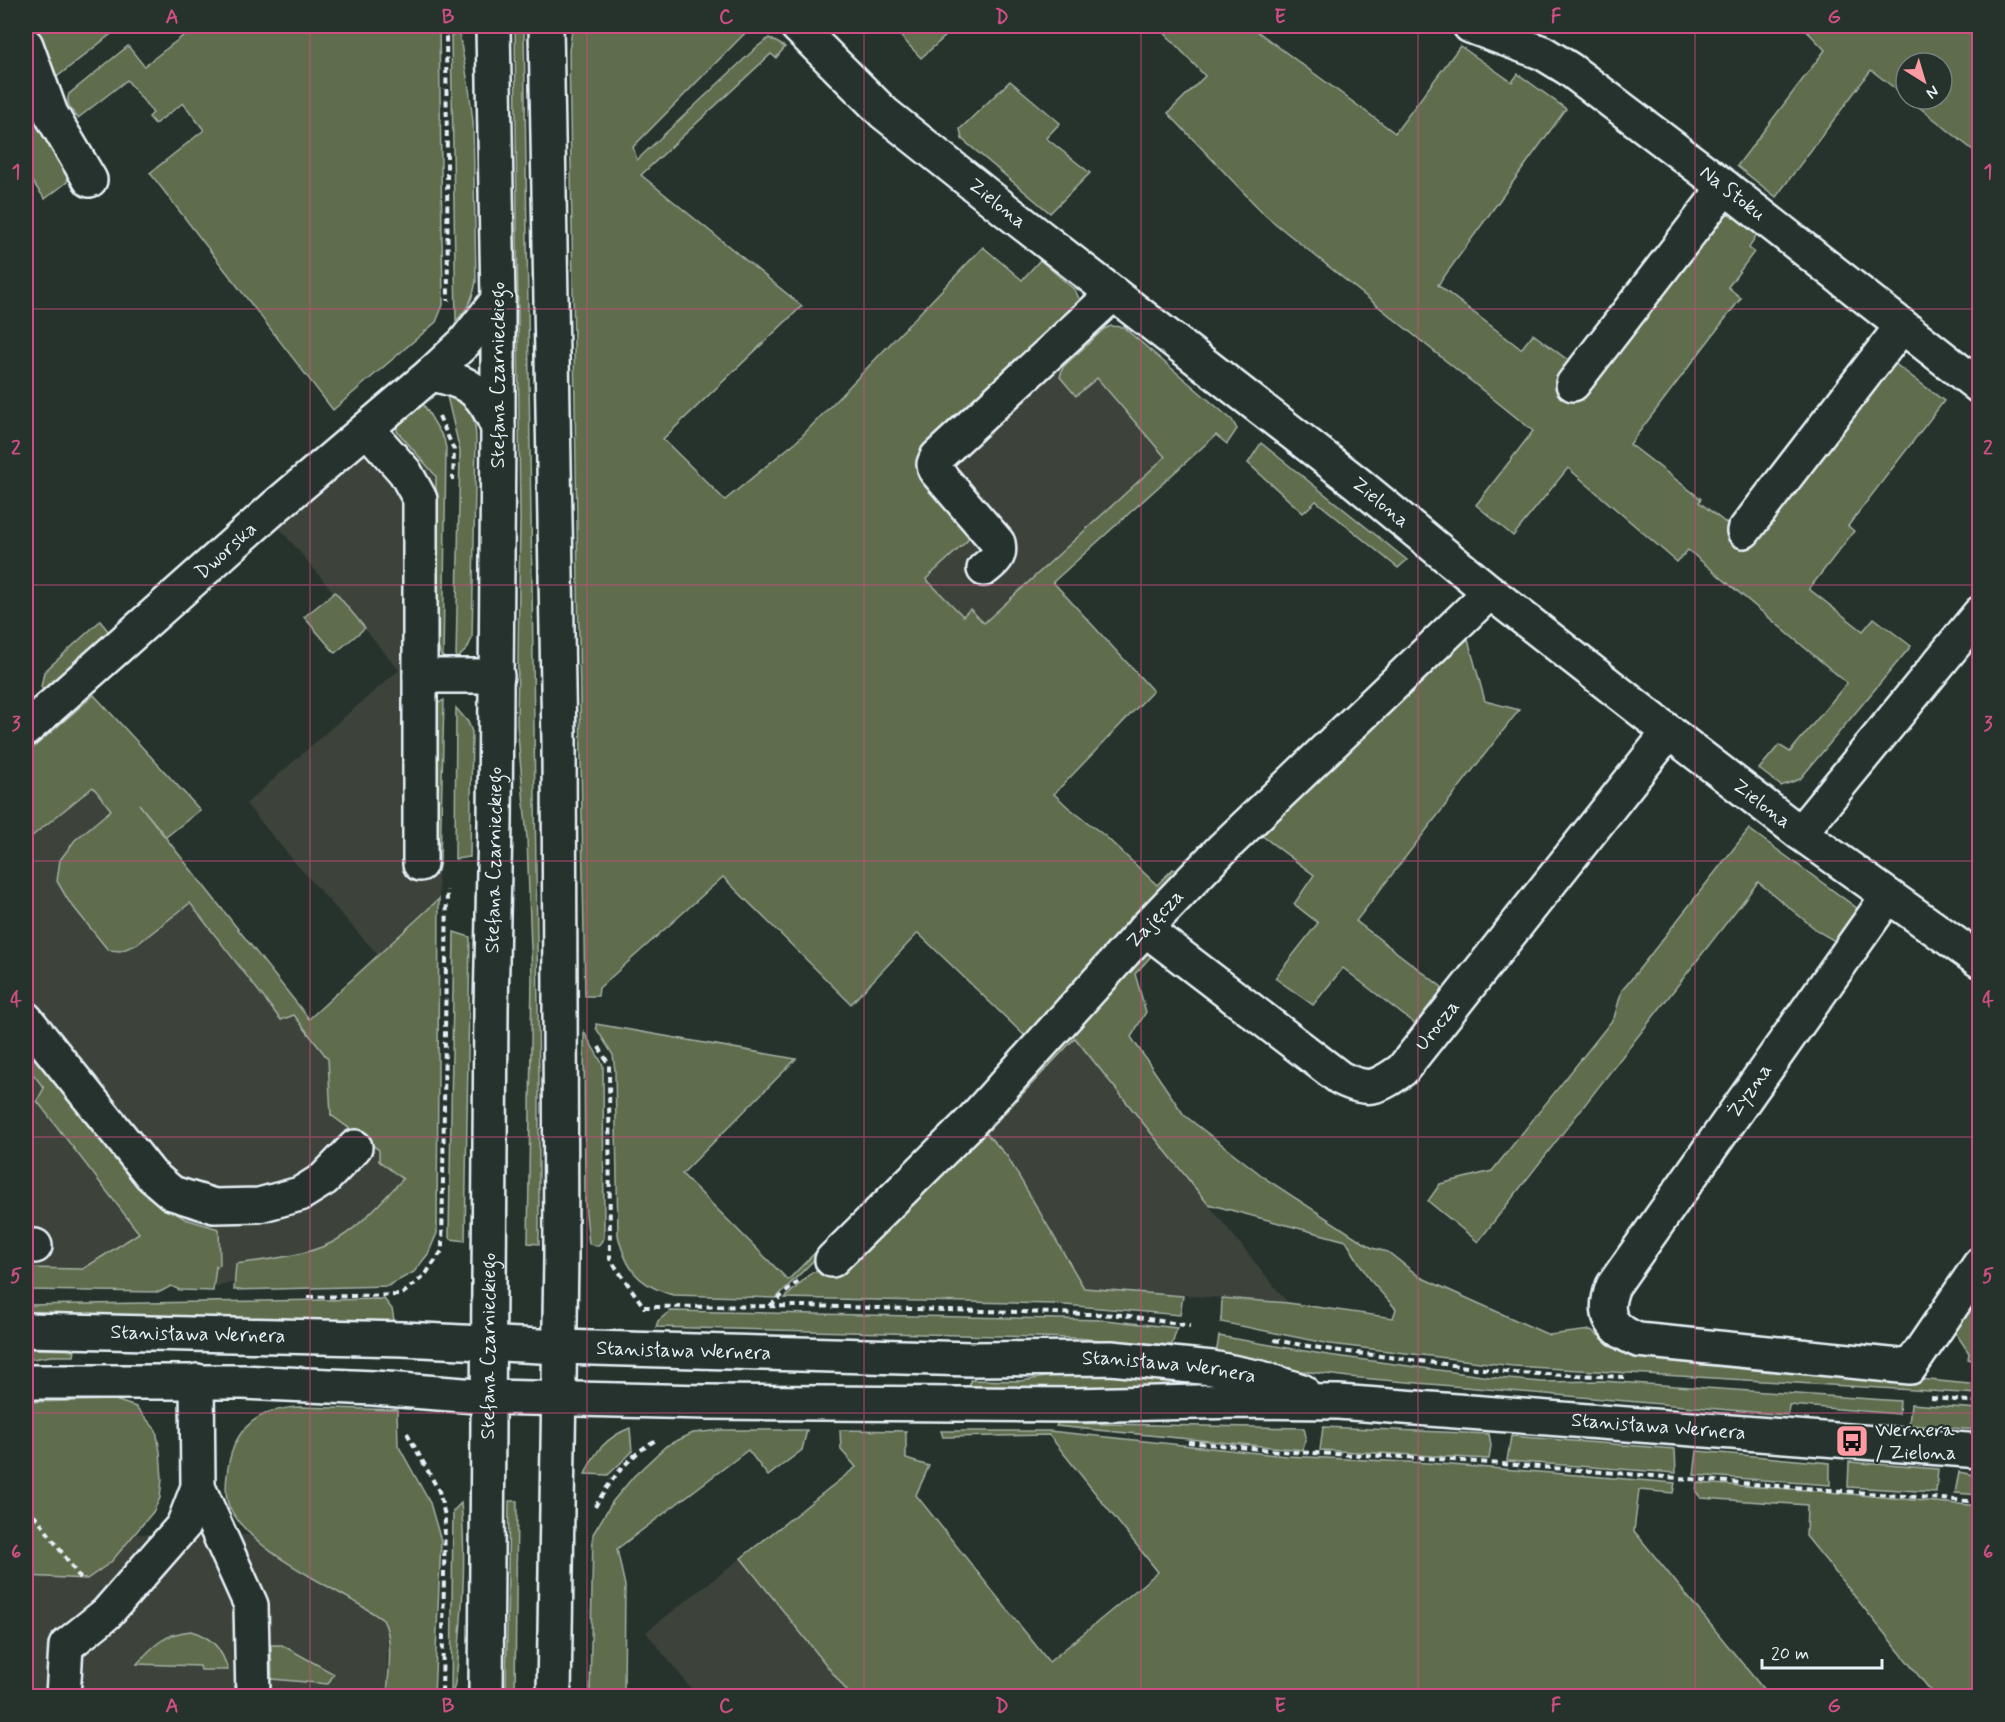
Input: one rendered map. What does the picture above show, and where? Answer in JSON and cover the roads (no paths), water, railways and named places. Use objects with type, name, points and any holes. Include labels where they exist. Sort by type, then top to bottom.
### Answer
[{"type":"street","name":"Stefana Czarnieckiego","points":[[486,1696],[489,1396],[487,1344],[497,676],[498,300],[493,26]]},
{"type":"street","name":"Zielona","points":[[797,26],[884,113],[1357,483],[1490,592],[1800,833],[1980,961]]},
{"type":"street","name":"Na Stoku","points":[[1470,26],[1556,60],[1725,187],[1980,387]]},
{"type":"street","points":[[550,30],[560,741],[561,1257],[554,1696]]},
{"type":"street","points":[[26,45],[51,114],[90,180]]},
{"type":"street","points":[[1573,384],[1725,187]]},
{"type":"street","points":[[984,569],[998,558],[998,543],[935,470],[934,464],[937,457],[1113,294]]},
{"type":"street","name":"Dworska","points":[[26,729],[276,506],[464,343],[498,300]]},
{"type":"street","points":[[1744,531],[1902,326]]},
{"type":"street","points":[[427,376],[451,377],[474,389],[490,409],[498,428]]},
{"type":"street","points":[[367,429],[405,472],[420,499],[420,864]]},
{"type":"street","name":"Zajęcza","points":[[832,1260],[969,1124],[1145,929],[1221,850],[1490,592]]},
{"type":"street","points":[[1800,833],[1980,613]]},
{"type":"street","points":[[420,676],[497,676]]},
{"type":"street","name":"Urocza","points":[[1145,929],[1340,1078],[1356,1086],[1371,1088],[1386,1082],[1402,1071],[1669,732]]},
{"type":"street","name":"Żyzna","points":[[1888,896],[1613,1287],[1608,1301],[1608,1314],[1614,1325],[1624,1335],[1638,1340],[1910,1367],[1980,1264]]},
{"type":"street","points":[[26,1019],[150,1175],[172,1193],[214,1206],[259,1205],[300,1194],[324,1179],[355,1147]]},
{"type":"street","name":"Stanisława Wernera","points":[[26,1330],[403,1339],[560,1347],[971,1359],[1111,1358],[1212,1368],[1261,1378],[1338,1402]]},
{"type":"street","points":[[63,1696],[66,1646],[106,1614],[183,1526],[198,1487],[197,1381]]},
{"type":"street","name":"Stanisława Wernera","points":[[26,1382],[197,1381],[559,1399],[705,1402],[1063,1405],[1239,1401],[1338,1402],[1980,1451]]},
{"type":"street","points":[[198,1487],[251,1605],[254,1696]]},
{"type":"place","name":"Wernera / Zielona","points":[[1852,1441]]}]
